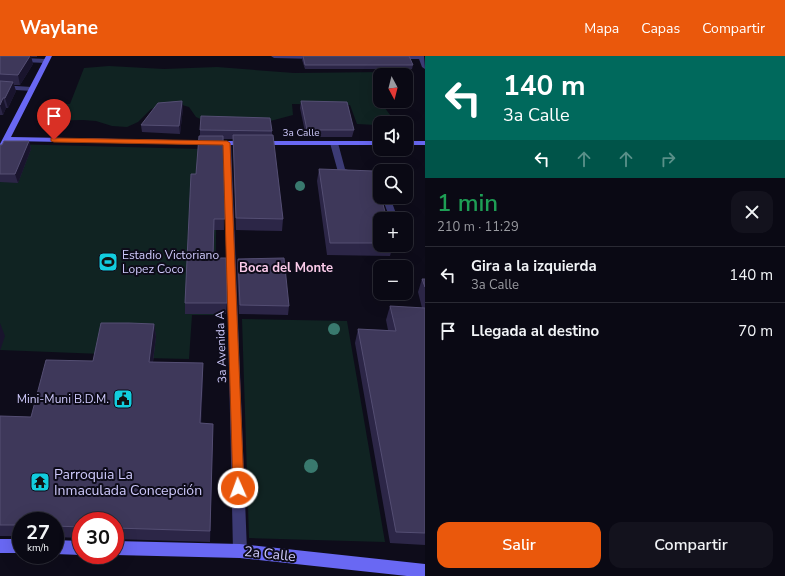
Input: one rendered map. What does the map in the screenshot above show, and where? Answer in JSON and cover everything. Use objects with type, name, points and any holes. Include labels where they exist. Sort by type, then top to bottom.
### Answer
[{"type":"street","points":[[274,56],[320,57]]},
{"type":"street","points":[[389,57],[421,57],[425,67]]},
{"type":"street","points":[[0,59],[48,58],[0,151]]},
{"type":"street","points":[[0,88],[32,89]]},
{"type":"street","name":"3a Calle","points":[[6,139],[227,143],[373,143]]},
{"type":"street","name":"3a Avenida A","points":[[227,143],[240,551]]},
{"type":"street","points":[[334,143],[341,170],[346,172],[369,172],[373,174]]},
{"type":"street","points":[[413,143],[425,143]]},
{"type":"street","points":[[0,546],[12,546]]},
{"type":"street","name":"2a Calle","points":[[124,548],[240,551],[425,570]]},
{"type":"green space","points":[[109,66],[164,69],[217,67],[294,73],[373,72],[373,108],[385,108],[391,116],[373,116],[373,125],[357,124],[350,105],[292,104],[293,115],[259,124],[205,121],[196,117],[189,107],[182,105],[151,109],[138,122],[127,127],[112,126],[96,121],[83,120],[37,121],[42,103],[70,104],[84,68]]},
{"type":"green space","name":"Estadio Victoriano Lopez Coco","points":[[10,144],[201,149],[217,164],[215,315],[192,315],[189,359],[102,357],[102,354],[0,350],[0,165]]},
{"type":"green space","points":[[242,319],[347,321],[385,542],[249,538]]},
{"type":"building","points":[[0,56],[30,56],[18,75],[0,74]]},
{"type":"building","points":[[303,56],[409,56],[413,65],[305,65]]},
{"type":"building","points":[[0,81],[13,82],[0,105]]},
{"type":"building","points":[[182,101],[179,126],[141,125],[158,103]]},
{"type":"building","points":[[301,101],[347,102],[354,130],[307,130]]},
{"type":"building","points":[[201,116],[270,118],[272,131],[200,130]]},
{"type":"building","points":[[233,135],[273,135],[283,219],[236,218]]},
{"type":"building","points":[[199,136],[223,136],[225,219],[214,219],[213,258],[226,258],[227,303],[185,303],[191,174],[196,174]]},
{"type":"building","points":[[4,141],[29,141],[15,174],[0,174],[0,145],[2,145]]},
{"type":"building","points":[[319,169],[373,171],[373,204],[383,204],[385,212],[373,212],[373,243],[330,243]]},
{"type":"building","points":[[284,258],[289,306],[240,305],[238,259]]},
{"type":"building","points":[[422,279],[425,279],[425,287]]},
{"type":"building","points":[[390,306],[425,308],[425,533],[396,532],[358,329],[396,331]]},
{"type":"building","points":[[101,323],[129,323],[154,324],[149,362],[203,363],[200,423],[213,424],[210,531],[124,528],[124,512],[72,512],[72,527],[64,526],[64,512],[12,512],[12,525],[0,525],[0,416],[31,417],[46,360],[93,361]]},
{"type":"place","name":"Estadio Victoriano Lopez Coco","points":[[108,262]]},
{"type":"place","name":"Mini-Muni B.D.M.","points":[[123,399]]},
{"type":"place","name":"Parroquia La Inmaculada Concepción","points":[[40,482]]},
{"type":"district","name":"Boca del Monte","points":[[286,268]]},
{"type":"route","points":[[54,140],[227,143],[238,488]]}]
